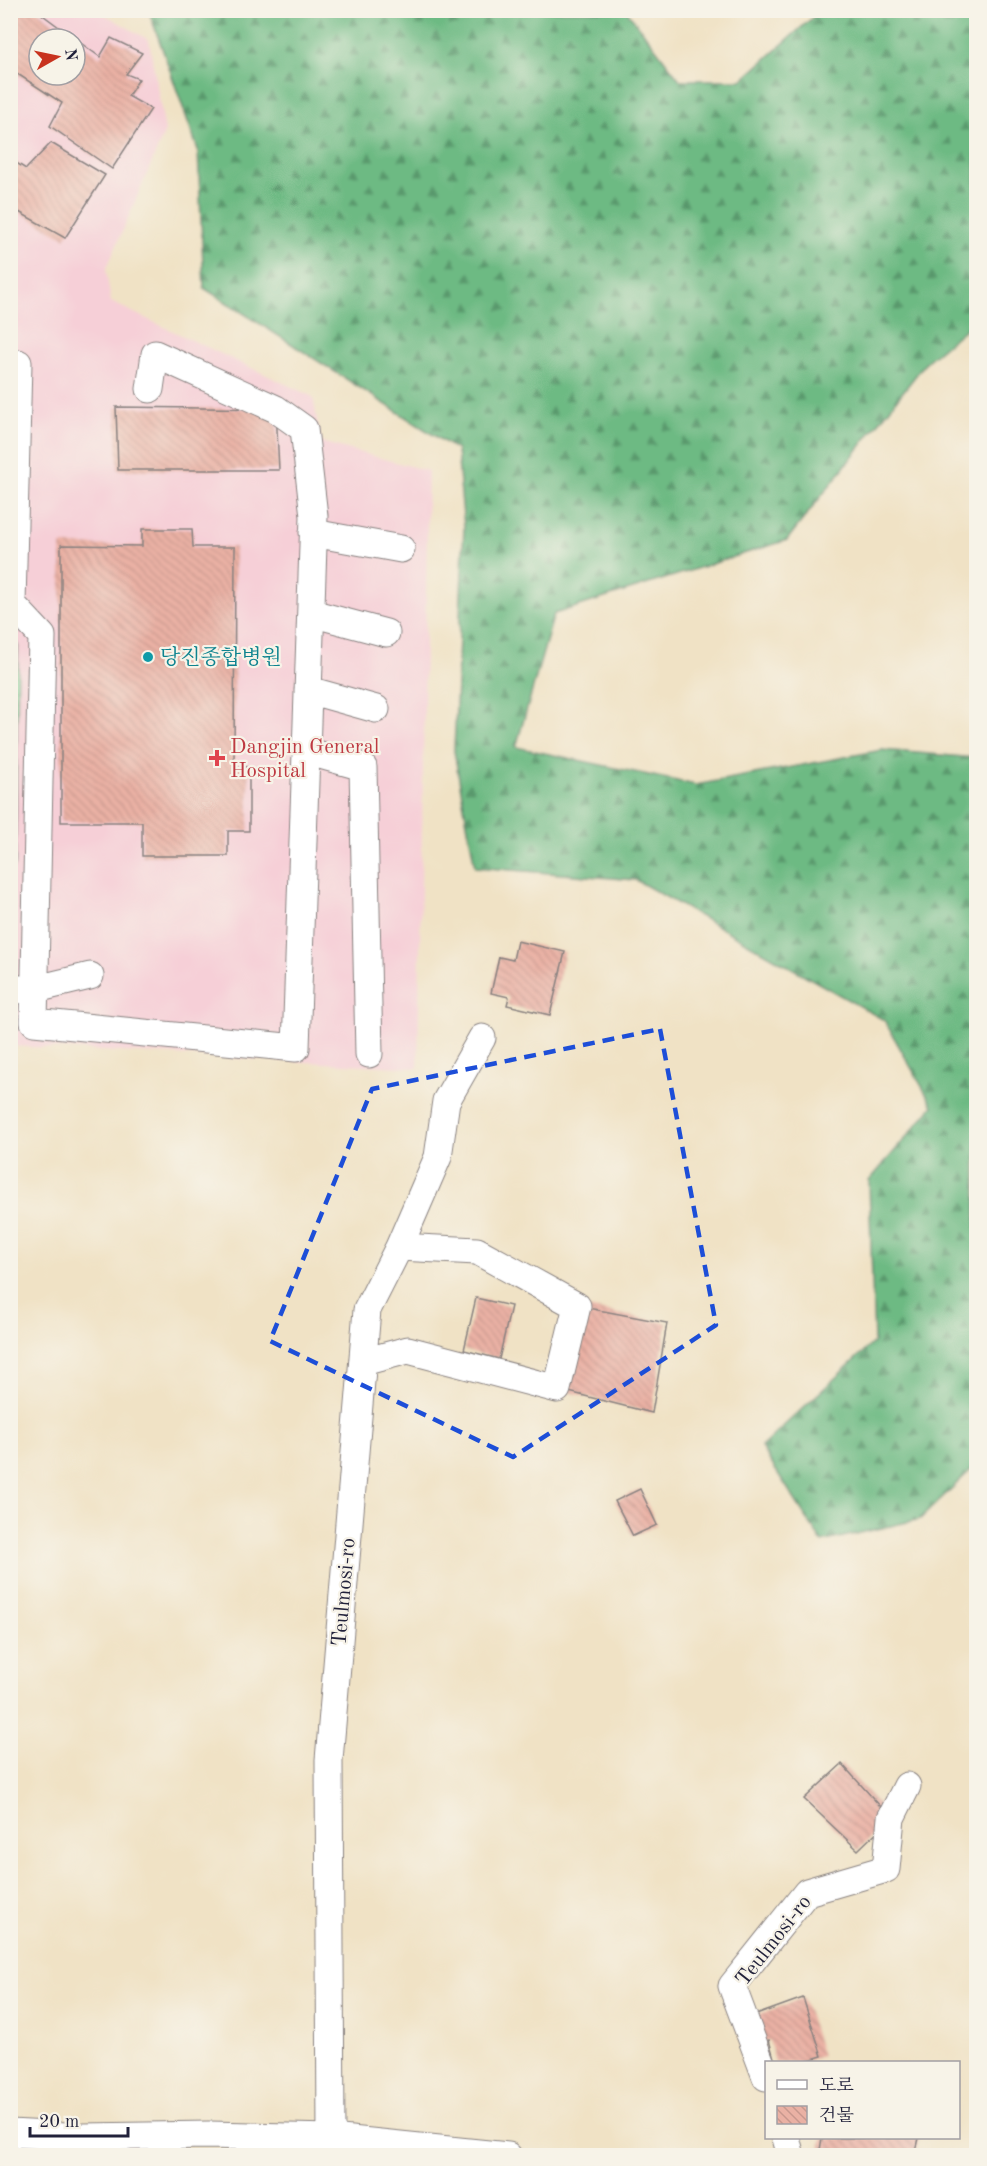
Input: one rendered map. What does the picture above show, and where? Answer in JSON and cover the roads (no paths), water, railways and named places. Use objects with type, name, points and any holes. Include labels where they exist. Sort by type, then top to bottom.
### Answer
[{"type":"street","points":[[10,364],[18,363],[13,447],[11,604],[42,636],[22,988],[34,1022],[296,1048],[314,516],[304,429],[276,409],[155,354],[150,389]]},
{"type":"street","points":[[313,533],[401,549]]},
{"type":"street","points":[[310,613],[386,633]]},
{"type":"street","points":[[308,690],[376,709]]},
{"type":"street","points":[[306,751],[363,767],[369,1054]]},
{"type":"street","points":[[22,988],[90,976]]},
{"type":"street","name":"Teulmosi-ro","points":[[331,2138],[329,1760],[367,1310],[399,1247],[438,1157],[446,1101],[482,1038]]},
{"type":"street","points":[[363,1362],[408,1350],[557,1389],[578,1306],[477,1251],[399,1247]]},
{"type":"street","name":"Teulmosi-ro","points":[[765,2074],[732,1986],[807,1892],[886,1869],[891,1818],[907,1786]]},
{"type":"street","points":[[10,2133],[84,2137],[209,2135],[331,2138],[508,2156]]},
{"type":"street","points":[[786,2139],[791,2156]]},
{"type":"place","name":"당진종합병원","points":[[148,657]]},
{"type":"place","name":"Dangjin General Hospital","points":[[217,758]]}]
